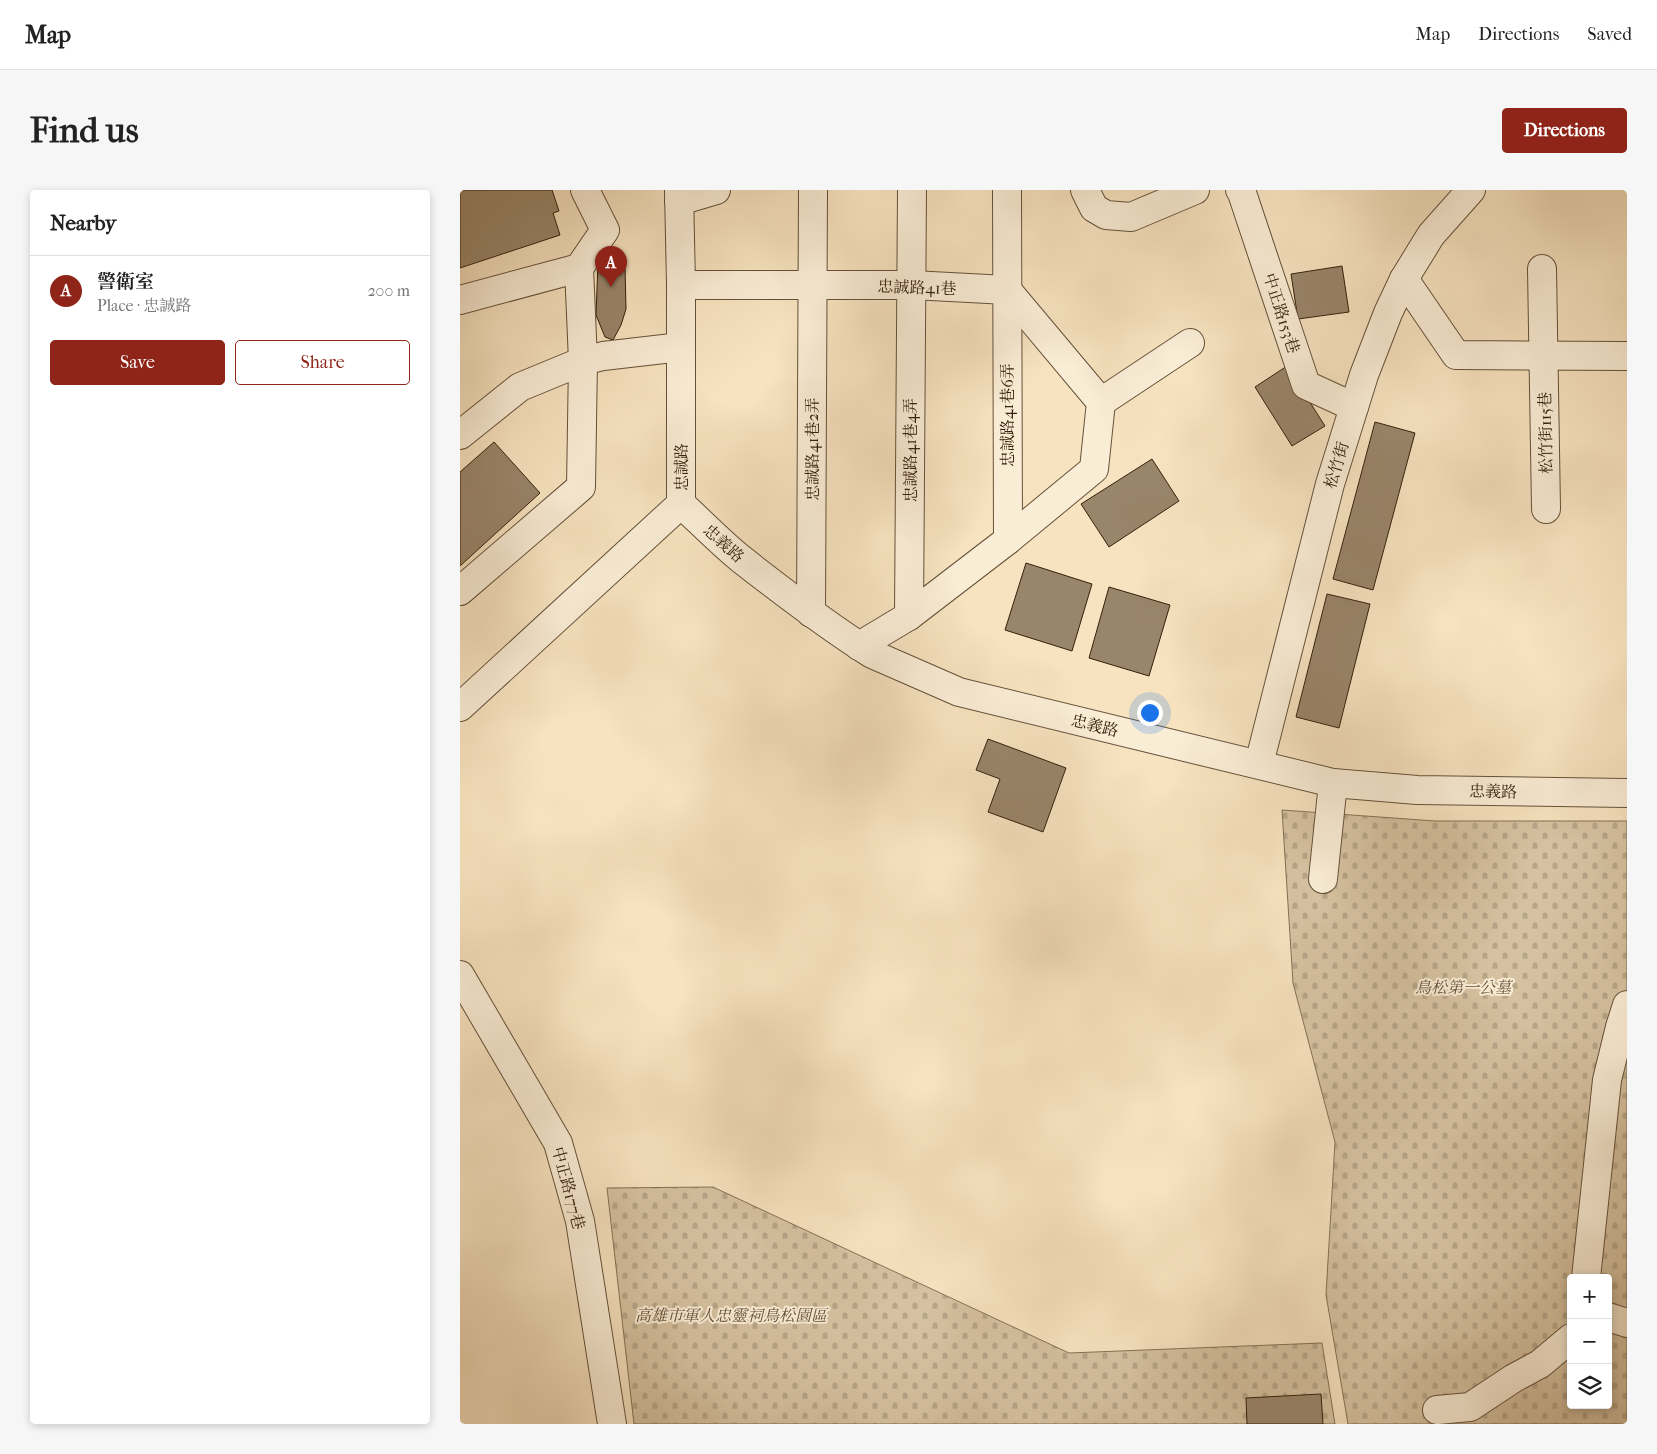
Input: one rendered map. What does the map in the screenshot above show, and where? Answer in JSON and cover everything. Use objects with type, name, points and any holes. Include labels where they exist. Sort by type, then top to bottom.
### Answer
[{"type":"street","points":[[460,591],[581,486],[583,361],[579,268],[606,230],[585,190]]},
{"type":"street","points":[[679,196],[716,190]]},
{"type":"street","name":"忠誠路41巷2弄","points":[[811,613],[813,190]]},
{"type":"street","name":"忠誠路41巷4弄","points":[[909,616],[912,190]]},
{"type":"street","name":"忠誠路41巷6弄","points":[[1007,190],[1008,540]]},
{"type":"street","points":[[1085,190],[1094,208],[1106,215],[1131,217],[1195,190]]},
{"type":"street","name":"中正路153巷","points":[[1240,190],[1306,385],[1354,407]]},
{"type":"street","name":"松竹街","points":[[1258,764],[1330,484],[1364,375],[1404,279],[1431,235],[1471,190]]},
{"type":"street","name":"忠誠路","points":[[460,707],[681,504],[679,196]]},
{"type":"street","points":[[460,300],[579,268]]},
{"type":"street","name":"松竹街115巷","points":[[1542,269],[1546,509]]},
{"type":"street","points":[[1404,279],[1456,355],[1627,356]]},
{"type":"street","name":"忠誠路41巷","points":[[681,285],[912,285],[1007,290]]},
{"type":"street","points":[[859,646],[909,616],[1008,540],[1094,469],[1101,402],[1007,290]]},
{"type":"street","points":[[1101,402],[1190,343]]},
{"type":"street","points":[[460,435],[520,387],[583,361],[603,356],[681,347]]},
{"type":"street","name":"忠義路","points":[[681,504],[740,558],[811,613],[859,646],[872,654],[959,692],[1333,783],[1417,790],[1627,793]]},
{"type":"street","points":[[1323,879],[1333,783]]},
{"type":"street","name":"中正路177巷","points":[[460,975],[558,1143],[580,1221],[612,1424]]},
{"type":"street","points":[[1586,1274],[1607,1080],[1627,1005]]},
{"type":"street","points":[[1612,1318],[1627,1323]]},
{"type":"street","points":[[1437,1410],[1470,1407],[1514,1378],[1540,1364],[1567,1341]]},
{"type":"green space","name":"鳥松第一公墓","points":[[1282,810],[1435,821],[1627,821],[1627,1424],[1348,1424],[1326,1295],[1335,1142],[1293,983]]},
{"type":"green space","name":"高雄市軍人忠靈祠鳥松園區","points":[[713,1187],[1069,1353],[1322,1343],[1335,1424],[634,1424],[607,1188]]},
{"type":"building","points":[[552,190],[559,211],[553,213],[560,235],[460,268],[460,191]]},
{"type":"building","points":[[598,263],[625,266],[626,309],[621,325],[613,340],[605,337],[596,315]]},
{"type":"building","points":[[1342,266],[1349,312],[1298,319],[1291,274]]},
{"type":"building","points":[[1287,366],[1325,426],[1292,446],[1255,387]]},
{"type":"building","points":[[1375,422],[1415,433],[1373,590],[1333,579]]},
{"type":"building","points":[[494,442],[540,493],[460,566],[460,472]]},
{"type":"building","points":[[1152,459],[1179,501],[1109,547],[1081,504]]},
{"type":"building","points":[[1026,563],[1092,584],[1072,651],[1005,630]]},
{"type":"building","points":[[1109,587],[1170,605],[1149,676],[1089,658]]},
{"type":"building","points":[[1327,594],[1370,604],[1339,728],[1296,717]]},
{"type":"building","points":[[988,739],[1066,768],[1043,832],[988,812],[1000,779],[976,770]]},
{"type":"building","points":[[1321,1394],[1323,1424],[1247,1424],[1246,1398]]},
{"type":"place","name":"警衛室","points":[[611,287]]}]
